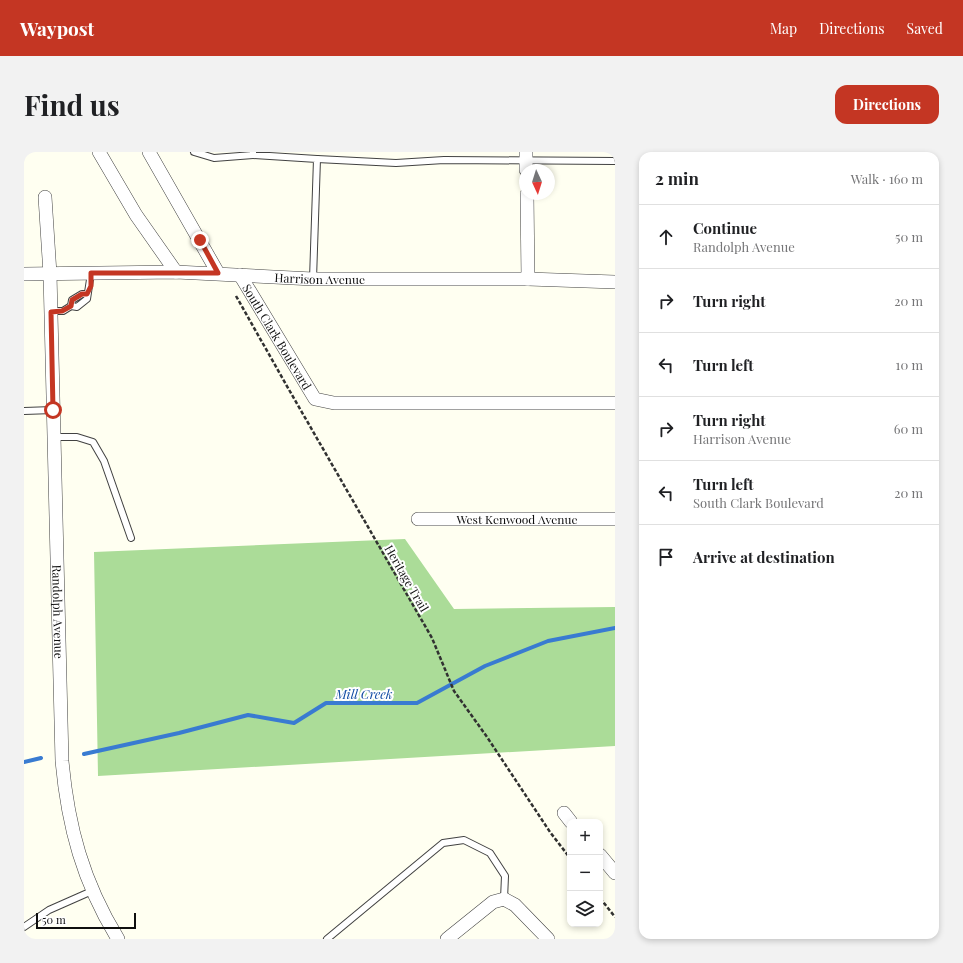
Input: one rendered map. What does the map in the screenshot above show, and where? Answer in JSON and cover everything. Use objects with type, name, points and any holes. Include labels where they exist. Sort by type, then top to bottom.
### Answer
[{"type":"street","points":[[99,152],[136,215],[176,272]]},
{"type":"street","points":[[149,152],[218,273]]},
{"type":"street","name":"Randolph Avenue","points":[[45,197],[50,274],[63,767],[71,829],[92,891],[118,939]]},
{"type":"street","points":[[527,200],[528,279]]},
{"type":"street","name":"Harrison Avenue","points":[[24,274],[176,272],[313,279],[528,279],[615,282]]},
{"type":"street","name":"South Clark Boulevard","points":[[240,275],[315,399],[334,402],[374,403],[615,403]]},
{"type":"street","name":"West Kenwood Avenue","points":[[418,519],[615,519]]},
{"type":"street","points":[[603,859],[615,873]]},
{"type":"street","points":[[447,939],[493,902],[510,902],[548,939]]},
{"type":"lane","points":[[194,152],[214,158],[253,153],[317,159],[396,163],[444,160],[615,161]]},
{"type":"lane","points":[[313,279],[317,159]]},
{"type":"lane","points":[[51,312],[62,311],[71,306],[77,306],[87,299],[87,294],[91,286],[91,273]]},
{"type":"lane","points":[[24,411],[53,410]]},
{"type":"lane","points":[[54,437],[77,437],[93,442],[104,461],[132,538]]},
{"type":"lane","points":[[327,939],[443,844],[464,840],[490,853],[505,876],[510,902]]},
{"type":"lane","points":[[24,926],[49,910],[92,891]]},
{"type":"path","name":"Heritage Trail","points":[[238,299],[432,638],[454,691],[488,737],[550,832],[568,855]]},
{"type":"path","points":[[603,902],[615,917]]},
{"type":"green space","points":[[405,539],[454,609],[615,607],[615,746],[98,776],[94,552]]},
{"type":"waterway","name":"Mill Creek","points":[[84,754],[179,733],[248,715],[294,723],[326,703],[417,703],[485,666],[548,641],[615,628]]},
{"type":"waterway","name":"Mill Creek","points":[[24,762],[41,758]]},
{"type":"route","points":[[53,410],[51,312],[62,311],[71,306],[72,300],[82,294],[87,294],[91,286],[91,273],[218,273],[200,240]]}]
